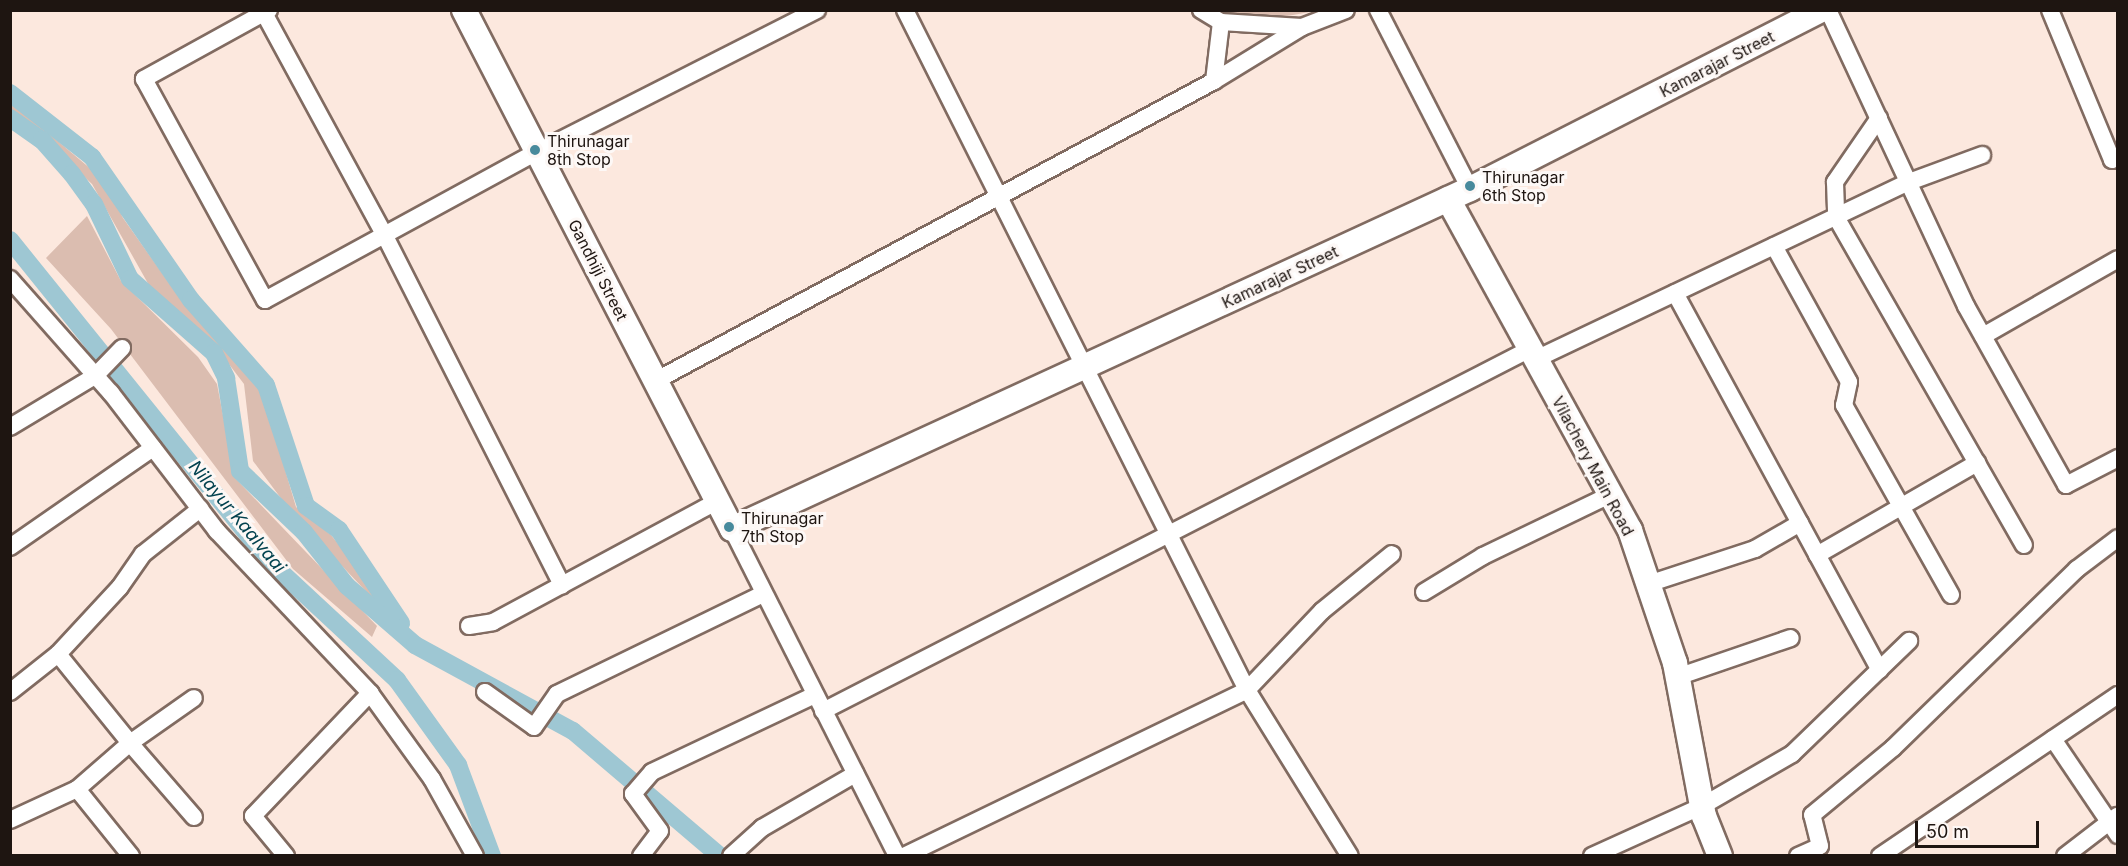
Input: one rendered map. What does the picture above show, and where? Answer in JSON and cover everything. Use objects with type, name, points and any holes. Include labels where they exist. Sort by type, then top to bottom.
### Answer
[{"type":"main road","name":"Gandhiji Street","points":[[464,10],[732,529]]},
{"type":"main road","name":"Kamarajar Street","points":[[732,529],[1470,189],[1821,10]]},
{"type":"main road","name":"Vilachery Main Road","points":[[1448,199],[1630,530],[1677,677],[1702,806],[1720,855]]},
{"type":"street","points":[[562,585],[384,234],[267,12],[144,79],[265,300],[384,234],[537,152],[817,10]]},
{"type":"street","points":[[905,10],[1087,366],[1247,690],[1350,855]]},
{"type":"street","points":[[1201,10],[1221,22],[1302,27]]},
{"type":"street","points":[[655,381],[1214,81],[1302,27],[1346,10]]},
{"type":"street","points":[[1827,10],[1983,336],[2066,485],[2118,458]]},
{"type":"street","points":[[2050,10],[2112,160],[2118,157]]},
{"type":"street","points":[[1380,11],[1470,189]]},
{"type":"street","points":[[1214,81],[1221,22]]},
{"type":"street","points":[[1879,118],[1835,182],[1836,217],[2024,545]]},
{"type":"street","points":[[823,711],[1168,530],[1533,354],[1675,293],[1909,182],[1982,155]]},
{"type":"street","points":[[1774,246],[1849,382],[1844,405],[1905,505],[1951,595]]},
{"type":"street","points":[[1983,336],[2118,259]]},
{"type":"street","points":[[10,279],[98,370],[153,448],[200,509],[370,693],[432,779],[475,855]]},
{"type":"street","points":[[1675,293],[1880,670]]},
{"type":"street","points":[[10,427],[98,370],[122,348]]},
{"type":"street","points":[[10,547],[153,448]]},
{"type":"street","points":[[1817,555],[1977,463]]},
{"type":"street","points":[[1424,592],[1483,556],[1610,495]]},
{"type":"street","points":[[469,626],[494,622],[718,501]]},
{"type":"street","points":[[10,692],[58,654],[143,554],[200,509]]},
{"type":"street","points":[[1648,584],[1755,549],[1800,523]]},
{"type":"street","points":[[732,529],[897,855]]},
{"type":"street","points":[[1798,855],[1820,846],[1812,815],[1893,748],[2077,569],[2118,538]]},
{"type":"street","points":[[903,855],[1247,690],[1322,611],[1392,554]]},
{"type":"street","points":[[485,692],[534,727],[549,700],[763,594]]},
{"type":"street","points":[[1677,677],[1791,638]]},
{"type":"street","points":[[1592,855],[1702,806],[1792,754],[1909,641]]},
{"type":"street","points":[[58,654],[194,817]]},
{"type":"street","points":[[286,855],[253,816],[370,693]]},
{"type":"street","points":[[641,855],[660,831],[633,794],[652,772],[815,695]]},
{"type":"street","points":[[1880,855],[2118,695]]},
{"type":"street","points":[[10,820],[77,789],[130,743],[194,698]]},
{"type":"street","points":[[2053,739],[2114,824],[2065,855]]},
{"type":"street","points":[[732,854],[762,828],[855,774]]},
{"type":"street","points":[[77,789],[130,855]]},
{"type":"shaded area","points":[[1217,11],[1315,11],[1271,19]]},
{"type":"shaded area","points":[[10,101],[104,180],[123,218],[179,297],[261,388],[296,507],[331,535],[378,594],[378,604],[292,513],[253,461],[244,384],[225,359],[150,287],[92,184],[11,109]]},
{"type":"shaded area","points":[[87,216],[121,281],[198,357],[217,384],[235,478],[377,626],[372,637],[293,569],[111,329],[46,258]]},
{"type":"waterway","points":[[10,93],[92,157],[191,300],[266,385],[306,506],[339,530],[401,623]]},
{"type":"waterway","points":[[10,118],[42,140],[72,174],[94,204],[130,279],[214,353],[226,378],[240,471],[304,532],[347,586],[415,645],[573,731],[720,856]]},
{"type":"waterway","name":"Nilayur Kaalvaai","points":[[10,240],[269,561],[397,680],[458,765],[492,856]]},
{"type":"place","name":"Thirunagar 8th Stop","points":[[535,150]]},
{"type":"place","name":"Thirunagar 6th Stop","points":[[1470,186]]},
{"type":"place","name":"Thirunagar 7th Stop","points":[[729,527]]}]
